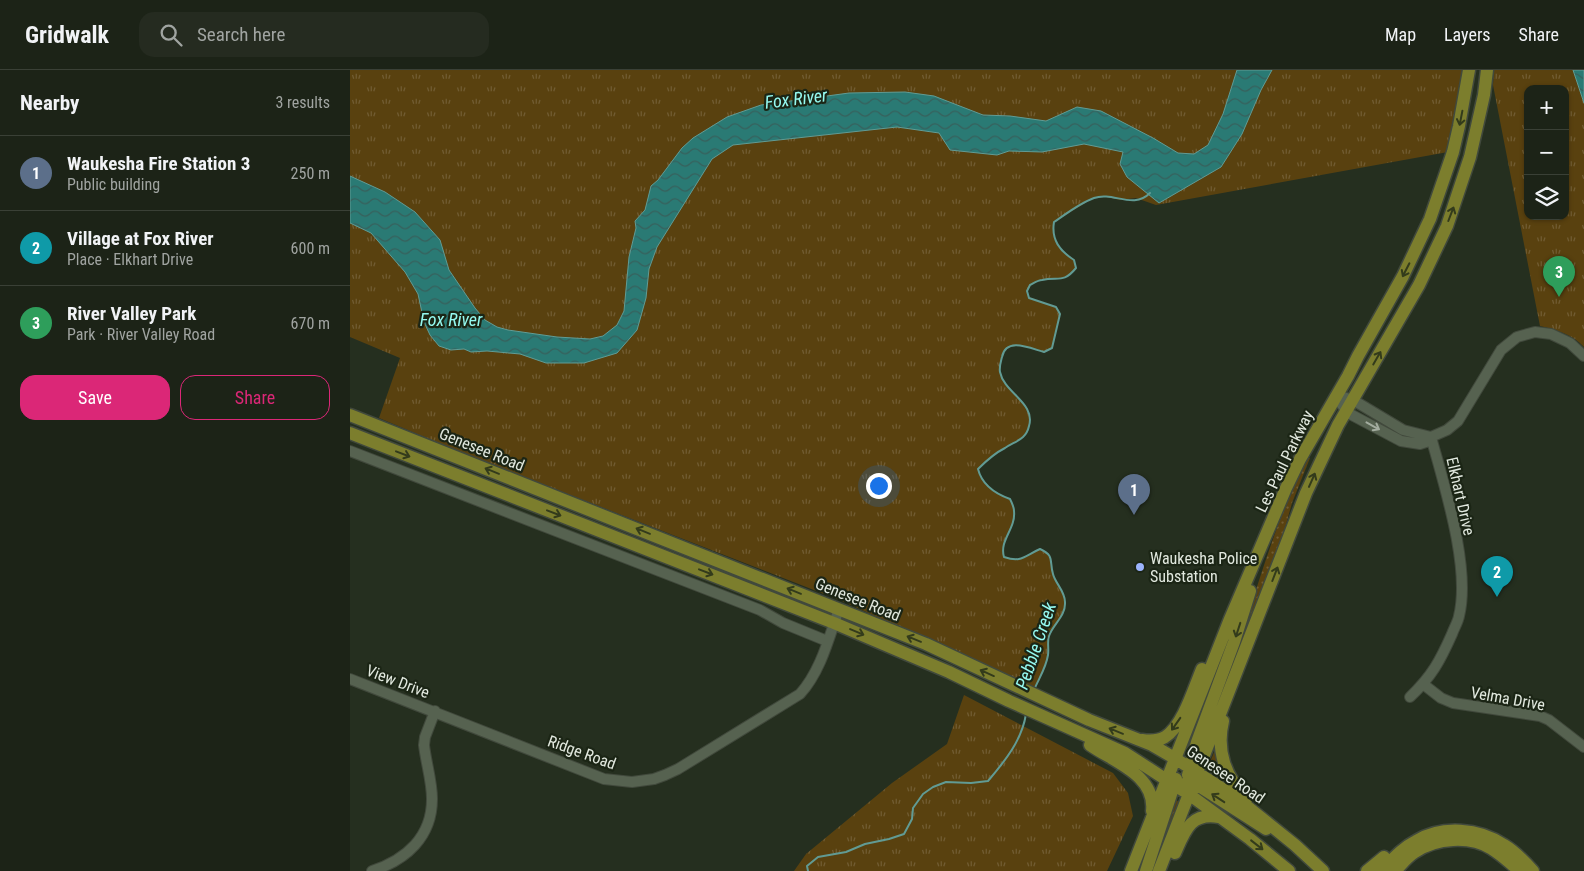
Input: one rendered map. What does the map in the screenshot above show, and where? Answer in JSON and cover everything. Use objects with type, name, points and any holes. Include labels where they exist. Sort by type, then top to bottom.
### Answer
[{"type":"main road","name":"Les Paul Parkway","points":[[1185,781],[1176,759],[1230,619],[1274,517],[1300,459],[1403,276],[1430,219],[1453,152],[1469,70]]},
{"type":"main road","name":"Les Paul Parkway","points":[[1159,871],[1185,781],[1232,684],[1306,492],[1349,406],[1419,285],[1447,226],[1470,157],[1482,104],[1487,70]]},
{"type":"main road","name":"Genesee Road","points":[[350,415],[926,644],[1089,720],[1138,740],[1176,759],[1185,781],[1219,817],[1289,871]]},
{"type":"main road","name":"Genesee Road","points":[[350,433],[834,623],[949,672],[1009,702],[1185,781],[1234,796],[1293,843],[1323,871]]},
{"type":"main road","points":[[1146,871],[1185,781],[1234,642],[1274,517]]},
{"type":"main road","points":[[1138,740],[1149,741],[1163,738],[1174,728],[1184,711],[1208,653],[1230,619]]},
{"type":"main road","points":[[1232,684],[1220,738],[1227,771],[1242,794],[1282,825],[1293,843]]},
{"type":"main road","points":[[1071,729],[1091,746],[1126,767],[1146,784],[1152,798],[1150,824]]},
{"type":"main road","name":"Les Paul Parkway","points":[[1131,871],[1150,824],[1185,781]]},
{"type":"main road","points":[[1168,871],[1184,833],[1195,819],[1205,816],[1219,817]]},
{"type":"main road","points":[[1367,871],[1409,835],[1447,824],[1468,824],[1487,829],[1533,871]]},
{"type":"main road","points":[[1381,871],[1409,844],[1433,833],[1449,831],[1476,833],[1505,845]]},
{"type":"main road","points":[[1395,871],[1413,853],[1421,848],[1435,843],[1457,840],[1469,841],[1492,849],[1520,871]]},
{"type":"street","points":[[1335,397],[1343,397],[1349,406],[1403,430],[1431,437],[1447,430],[1458,421],[1499,353],[1517,337],[1535,332],[1550,334],[1570,343],[1584,356]]},
{"type":"street","name":"Elkhart Drive","points":[[1410,697],[1440,662],[1459,616],[1463,577],[1446,492],[1431,437]]},
{"type":"street","points":[[350,451],[760,610],[782,623],[827,641]]},
{"type":"street","name":"Ridge Road","points":[[435,712],[604,778],[623,781],[654,779],[678,769],[800,694],[810,683],[818,666],[839,609]]},
{"type":"street","name":"View Drive","points":[[350,679],[435,712]]},
{"type":"street","name":"Velma Drive","points":[[1423,684],[1441,698],[1453,703],[1540,716],[1549,720],[1584,747]]},
{"type":"street","points":[[372,871],[385,867],[408,853],[418,843],[425,830],[431,814],[432,798],[424,745],[425,737],[435,712]]},
{"type":"green space","points":[[350,70],[1465,70],[1448,152],[1156,205],[1136,198],[1120,200],[1095,197],[1054,222],[1055,240],[1061,249],[1074,260],[1076,268],[1064,278],[1036,282],[1030,285],[1027,291],[1029,298],[1056,307],[1060,314],[1052,348],[1044,352],[1014,345],[1004,351],[1000,366],[1000,372],[1007,386],[1028,411],[1030,418],[1028,431],[1020,440],[987,460],[978,470],[986,484],[995,492],[1010,499],[1013,506],[1013,523],[1005,540],[1004,557],[1019,559],[1040,549],[1048,554],[1053,574],[1065,598],[1063,612],[1048,638],[1047,659],[1035,688],[842,601],[465,454],[379,418],[400,358],[350,337]]},
{"type":"green space","points":[[1494,70],[1584,70],[1584,347],[1569,336],[1540,326],[1493,85]]},
{"type":"green space","points":[[1308,458],[1310,458],[1292,503],[1280,546],[1241,645],[1239,644],[1269,549],[1287,503]]},
{"type":"green space","points":[[1229,638],[1189,755],[1184,752]]},
{"type":"green space","points":[[964,695],[1113,773],[1128,793],[1133,816],[1107,871],[794,871],[806,854],[892,783],[947,744]]},
{"type":"green space","points":[[1215,750],[1228,783],[1226,784],[1211,774],[1212,769],[1208,767]]},
{"type":"green space","points":[[1173,799],[1180,802],[1153,871],[1150,871]]},
{"type":"water","name":"Fox River","points":[[1237,70],[1272,70],[1242,134],[1221,167],[1159,203],[1127,177],[1120,164],[1123,152],[1084,144],[1042,152],[1009,151],[997,155],[950,150],[939,133],[897,127],[733,145],[712,159],[657,247],[649,269],[646,298],[637,330],[617,353],[584,363],[546,363],[520,354],[487,351],[471,352],[464,349],[451,350],[439,346],[430,335],[424,322],[418,294],[405,272],[371,233],[350,223],[350,176],[385,192],[415,212],[440,240],[449,270],[485,320],[497,327],[508,330],[557,337],[590,339],[603,336],[617,325],[624,311],[629,257],[636,228],[635,221],[645,210],[651,186],[658,180],[682,148],[693,138],[727,117],[761,105],[849,93],[905,92],[934,96],[983,115],[1010,116],[1046,121],[1077,107],[1101,111],[1178,153],[1194,154],[1208,145],[1223,114]]},
{"type":"water","points":[[1573,70],[1584,70],[1584,103]]},
{"type":"waterway","name":"Pebble Creek","points":[[1034,690],[1047,660],[1049,636],[1063,612],[1065,598],[1054,577],[1051,559],[1048,554],[1040,549],[1019,559],[1004,557],[1005,540],[1013,523],[1013,506],[1010,499],[995,492],[986,484],[978,469],[1001,450],[1020,440],[1028,431],[1030,418],[1028,411],[1003,379],[1000,370],[1001,362],[1004,351],[1014,345],[1044,352],[1052,348],[1060,314],[1056,307],[1029,298],[1027,291],[1030,285],[1036,282],[1064,278],[1076,268],[1074,260],[1061,249],[1055,240],[1054,222],[1094,198],[1101,196],[1137,200],[1150,193]]},
{"type":"waterway","name":"Pebble Creek","points":[[808,871],[807,866],[818,857],[846,852],[865,844],[904,834],[912,819],[913,808],[923,794],[933,787],[946,782],[971,783],[988,781],[1017,741],[1026,714]]},
{"type":"place","name":"River Valley Park","points":[[1559,297]]},
{"type":"place","name":"Waukesha Fire Station 3","points":[[1134,515]]},
{"type":"place","name":"Waukesha Police Substation","points":[[1140,567]]},
{"type":"place","name":"Village at Fox River","points":[[1497,597]]}]
